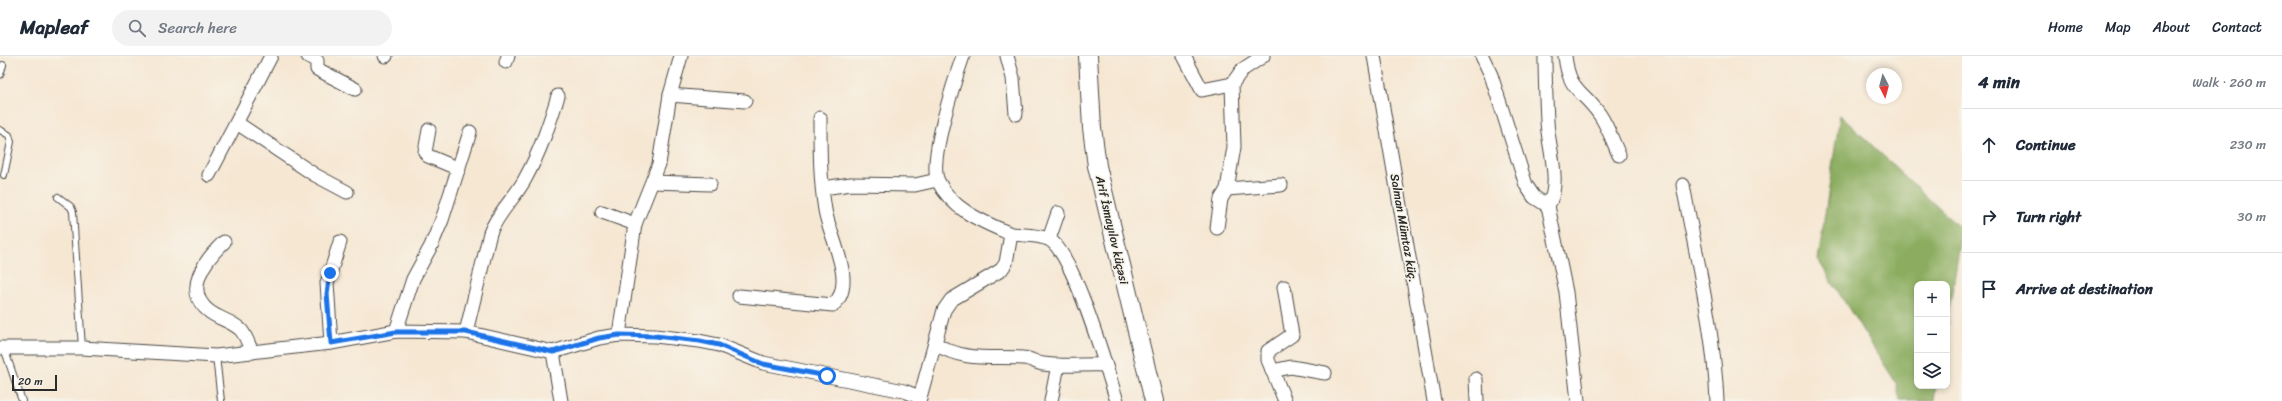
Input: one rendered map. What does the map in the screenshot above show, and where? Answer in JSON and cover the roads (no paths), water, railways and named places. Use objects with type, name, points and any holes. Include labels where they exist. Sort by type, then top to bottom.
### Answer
[{"type":"street","points":[[209,175],[271,56]]},
{"type":"street","points":[[308,56],[317,61],[318,69],[355,89]]},
{"type":"street","points":[[619,335],[635,224],[659,164],[670,95],[681,56]]},
{"type":"street","points":[[963,56],[946,109],[936,165],[937,180],[954,204],[978,220],[1011,234],[1049,239],[1058,246],[1068,264],[1097,337],[1117,401]]},
{"type":"street","points":[[1007,56],[1013,78],[1016,114]]},
{"type":"street","name":"Arif İsmayılov küçəsi","points":[[1088,56],[1092,128],[1097,166],[1154,401]]},
{"type":"street","points":[[1184,56],[1202,90],[1232,84]]},
{"type":"street","points":[[1217,228],[1221,199],[1227,189],[1234,147],[1232,84],[1242,70],[1263,56]]},
{"type":"street","name":"Salman Mümtaz küç.","points":[[1374,56],[1434,401]]},
{"type":"street","points":[[1482,56],[1491,75],[1526,185],[1534,197],[1548,206]]},
{"type":"street","points":[[1545,56],[1547,122],[1554,184],[1553,197],[1548,206],[1566,292],[1578,401]]},
{"type":"street","points":[[1565,56],[1567,73],[1574,88],[1583,95],[1601,117],[1619,155]]},
{"type":"street","points":[[670,95],[745,101]]},
{"type":"street","points":[[466,332],[490,232],[495,221],[525,180],[544,140],[558,96]]},
{"type":"street","points":[[739,296],[833,305],[840,299],[842,287],[840,254],[825,210],[820,118]]},
{"type":"street","points":[[236,123],[315,175],[347,192]]},
{"type":"street","points":[[429,130],[425,152],[428,156],[459,169]]},
{"type":"street","points":[[396,332],[413,279],[439,226],[470,132]]},
{"type":"street","points":[[823,188],[851,184],[915,185],[937,180]]},
{"type":"street","points":[[653,182],[710,184]]},
{"type":"street","points":[[1227,189],[1281,185]]},
{"type":"street","points":[[1683,185],[1710,336],[1716,377],[1717,401]]},
{"type":"street","points":[[602,212],[635,224]]},
{"type":"street","points":[[1049,239],[1058,213]]},
{"type":"street","points":[[2,348],[82,348],[216,356],[331,343],[396,332],[466,332],[553,352],[599,338],[619,335],[700,341],[719,345],[763,364],[904,391],[920,399],[944,310],[951,300],[1001,270],[1006,263],[1011,234]]},
{"type":"street","points":[[224,242],[211,255],[200,270],[197,284],[198,297],[210,312],[233,324],[242,331],[252,352]]},
{"type":"street","points":[[331,343],[327,283],[340,242]]},
{"type":"street","points":[[1284,287],[1292,335],[1268,351],[1268,360],[1285,401]]},
{"type":"street","points":[[936,344],[950,353],[968,357],[1024,358],[1042,364],[1058,365],[1105,364]]},
{"type":"street","points":[[553,352],[561,401]]},
{"type":"street","points":[[1051,401],[1058,365]]},
{"type":"street","points":[[1272,371],[1291,367],[1325,373]]},
{"type":"street","points":[[1476,379],[1477,401]]},
{"type":"lane","points":[[0,75],[3,65]]},
{"type":"lane","points":[[0,130],[9,135],[11,142],[4,175]]},
{"type":"lane","points":[[58,197],[70,207],[73,212],[82,348]]},
{"type":"lane","points":[[2,348],[22,401]]},
{"type":"lane","points":[[216,356],[221,401]]}]
